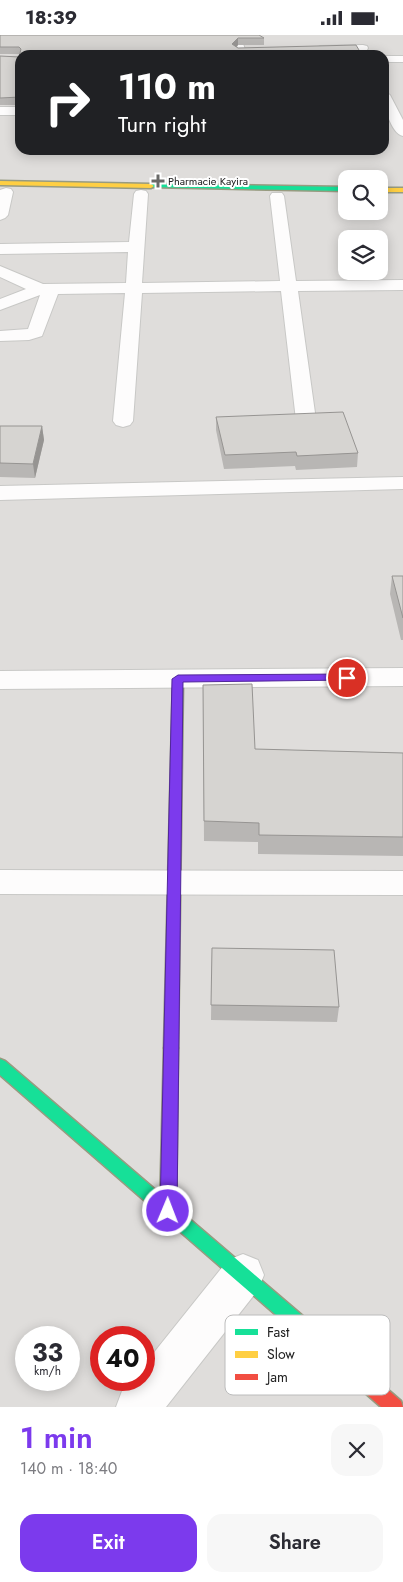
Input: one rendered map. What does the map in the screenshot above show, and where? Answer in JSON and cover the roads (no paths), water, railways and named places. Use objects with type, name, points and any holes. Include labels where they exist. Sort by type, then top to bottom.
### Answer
[{"type":"street","points":[[235,35],[242,50]]},
{"type":"street","points":[[361,35],[365,50]]},
{"type":"street","points":[[306,49],[326,50]]},
{"type":"street","points":[[389,59],[403,59]]},
{"type":"street","points":[[389,102],[403,132]]},
{"type":"street","points":[[0,111],[15,111]]},
{"type":"street","points":[[2,189],[338,189]]},
{"type":"street","points":[[2,189],[141,194],[338,197]]},
{"type":"street","points":[[0,215],[2,189]]},
{"type":"street","points":[[388,190],[403,190]]},
{"type":"street","points":[[123,421],[141,194]]},
{"type":"street","points":[[277,196],[306,420]]},
{"type":"street","points":[[388,198],[403,198]]},
{"type":"street","points":[[0,249],[137,247]]},
{"type":"street","points":[[0,271],[46,289]]},
{"type":"street","points":[[0,305],[46,289],[403,285]]},
{"type":"street","points":[[0,336],[29,335],[36,332],[46,289]]},
{"type":"street","points":[[0,493],[403,483]]},
{"type":"street","points":[[0,680],[403,677]]},
{"type":"street","points":[[168,1211],[178,679]]},
{"type":"street","points":[[0,882],[403,883]]},
{"type":"street","points":[[0,1065],[289,1315]]},
{"type":"street","points":[[138,1407],[243,1275]]},
{"type":"street","points":[[381,1395],[395,1407]]},
{"type":"place","name":"Pharmacie Kayira","points":[[158,181]]}]
